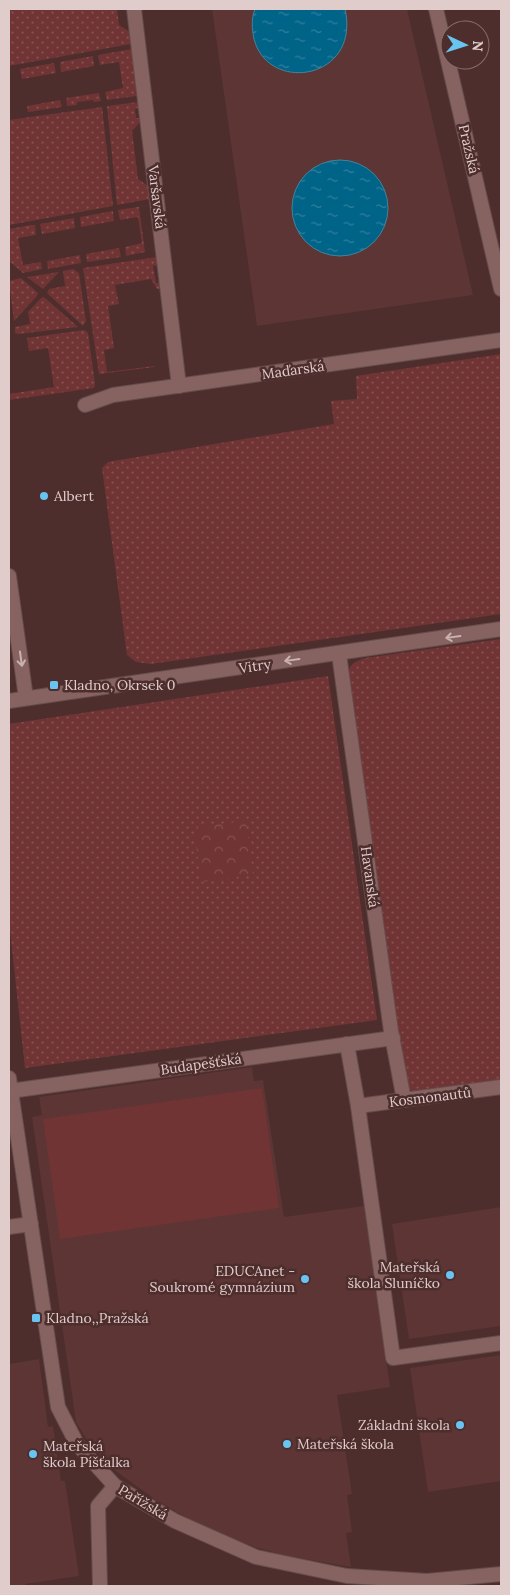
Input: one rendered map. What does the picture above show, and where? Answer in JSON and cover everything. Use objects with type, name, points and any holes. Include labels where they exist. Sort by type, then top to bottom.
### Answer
[{"type":"street","name":"Varšavská","points":[[134,9],[179,386]]},
{"type":"street","name":"Pražská","points":[[436,9],[501,289]]},
{"type":"street","name":"Maďarská","points":[[85,405],[113,395],[501,340]]},
{"type":"street","points":[[9,576],[26,698]]},
{"type":"street","name":"Vitry","points":[[9,701],[501,629]]},
{"type":"street","name":"Havanská","points":[[339,654],[393,1038],[404,1100]]},
{"type":"street","name":"Budapešťská","points":[[10,1084],[393,1038]]},
{"type":"street","points":[[347,1044],[358,1106],[393,1358],[501,1343]]},
{"type":"street","name":"Pařížská","points":[[10,1084],[58,1407],[77,1444],[115,1486],[175,1521],[256,1557],[347,1576],[427,1580],[501,1574]]},
{"type":"street","name":"Kosmonautů","points":[[358,1106],[501,1089]]},
{"type":"street","points":[[9,1227],[31,1224]]},
{"type":"street","points":[[100,1586],[98,1506],[115,1486]]},
{"type":"shaded area","points":[[212,9],[407,9],[473,295],[257,326]]},
{"type":"shaded area","points":[[252,1067],[254,1081],[263,1080],[284,1217],[364,1206],[390,1387],[337,1395],[352,1494],[347,1495],[352,1532],[346,1533],[351,1567],[288,1556],[258,1548],[223,1536],[196,1523],[153,1498],[109,1466],[88,1442],[76,1422],[32,1117],[42,1115],[39,1097]]},
{"type":"shaded area","name":"Mateřská škola Sluníčko","points":[[501,1207],[501,1326],[409,1339],[392,1224]]},
{"type":"shaded area","name":"Základní škola","points":[[501,1355],[501,1481],[428,1492],[410,1368]]},
{"type":"shaded area","name":"Mateřská škola Píšťalka","points":[[39,1359],[48,1427],[53,1426],[61,1481],[65,1481],[79,1576],[25,1584],[25,1586],[9,1586],[9,1364]]},
{"type":"green space","points":[[9,9],[117,9],[119,25],[130,32],[131,44],[9,66]]},
{"type":"green space","points":[[132,49],[137,96],[107,100],[105,92],[123,88],[119,62],[100,65],[98,55]]},
{"type":"green space","points":[[93,56],[94,66],[61,72],[60,62]]},
{"type":"green space","points":[[54,63],[56,73],[22,79],[20,69]]},
{"type":"green space","points":[[99,93],[101,101],[77,102],[77,105],[67,106],[66,98]]},
{"type":"green space","points":[[60,100],[62,107],[28,112],[27,106]]},
{"type":"green space","points":[[138,102],[139,108],[135,109],[136,118],[140,118],[141,121],[132,131],[138,179],[148,186],[150,199],[117,205],[107,106]]},
{"type":"green space","points":[[102,107],[113,206],[9,225],[9,120]]},
{"type":"green space","points":[[151,205],[139,207],[145,252],[126,256],[125,247],[142,243],[138,217],[120,220],[118,210]]},
{"type":"green space","points":[[113,211],[114,221],[81,227],[80,217]]},
{"type":"green space","points":[[74,218],[75,228],[42,234],[40,224]]},
{"type":"green space","points":[[35,225],[36,235],[18,238],[23,265],[41,262],[42,269],[23,273],[9,261],[9,229]]},
{"type":"green space","points":[[119,248],[121,257],[87,262],[86,254]]},
{"type":"green space","points":[[80,255],[81,263],[48,269],[47,261]]},
{"type":"green space","points":[[157,257],[158,265],[153,266],[156,283],[160,283],[159,289],[157,289],[151,279],[115,285],[119,304],[108,306],[114,348],[104,350],[107,372],[154,367],[99,374],[83,268]]},
{"type":"green space","points":[[73,269],[79,273],[86,321],[83,326],[47,293],[49,289],[65,286],[63,271]]},
{"type":"green space","points":[[59,272],[43,289],[27,277]]},
{"type":"green space","points":[[21,278],[38,293],[14,321],[9,281]]},
{"type":"green space","points":[[43,297],[78,327],[15,333],[15,327],[30,324],[28,312]]},
{"type":"green space","points":[[84,330],[88,333],[94,388],[9,400],[9,394],[54,387],[48,348],[29,351],[27,338]]},
{"type":"green space","points":[[501,354],[501,614],[151,664],[136,662],[127,655],[102,468],[108,462],[334,424],[331,401],[357,399],[356,376]]},
{"type":"green space","points":[[501,639],[501,1084],[417,1094],[409,1089],[404,1078],[346,683],[352,664],[365,658]]},
{"type":"green space","points":[[328,676],[377,1020],[25,1068],[9,921],[9,724]]},
{"type":"green space","points":[[246,821],[253,875],[201,882],[194,827]]},
{"type":"green space","points":[[262,1088],[279,1208],[60,1239],[43,1119]]},
{"type":"water","points":[[255,9],[345,9],[346,33],[340,51],[327,64],[311,71],[293,72],[276,68],[263,56],[254,39],[252,24]]},
{"type":"water","points":[[340,160],[358,164],[374,174],[384,190],[388,208],[384,226],[374,242],[358,252],[340,256],[322,252],[306,242],[296,226],[292,208],[296,190],[306,174],[322,164]]},
{"type":"place","name":"Albert","points":[[44,496]]},
{"type":"place","name":"Kladno, Okrsek 0","points":[[54,685]]},
{"type":"place","name":"Mateřská škola Sluníčko","points":[[450,1275]]},
{"type":"place","name":"EDUCAnet - Soukromé gymnázium","points":[[305,1279]]},
{"type":"place","name":"Kladno,,Pražská","points":[[36,1318]]},
{"type":"place","name":"Základní škola","points":[[460,1425]]},
{"type":"place","name":"Mateřská škola","points":[[287,1444]]},
{"type":"place","name":"Mateřská škola Píšťalka","points":[[33,1454]]}]
